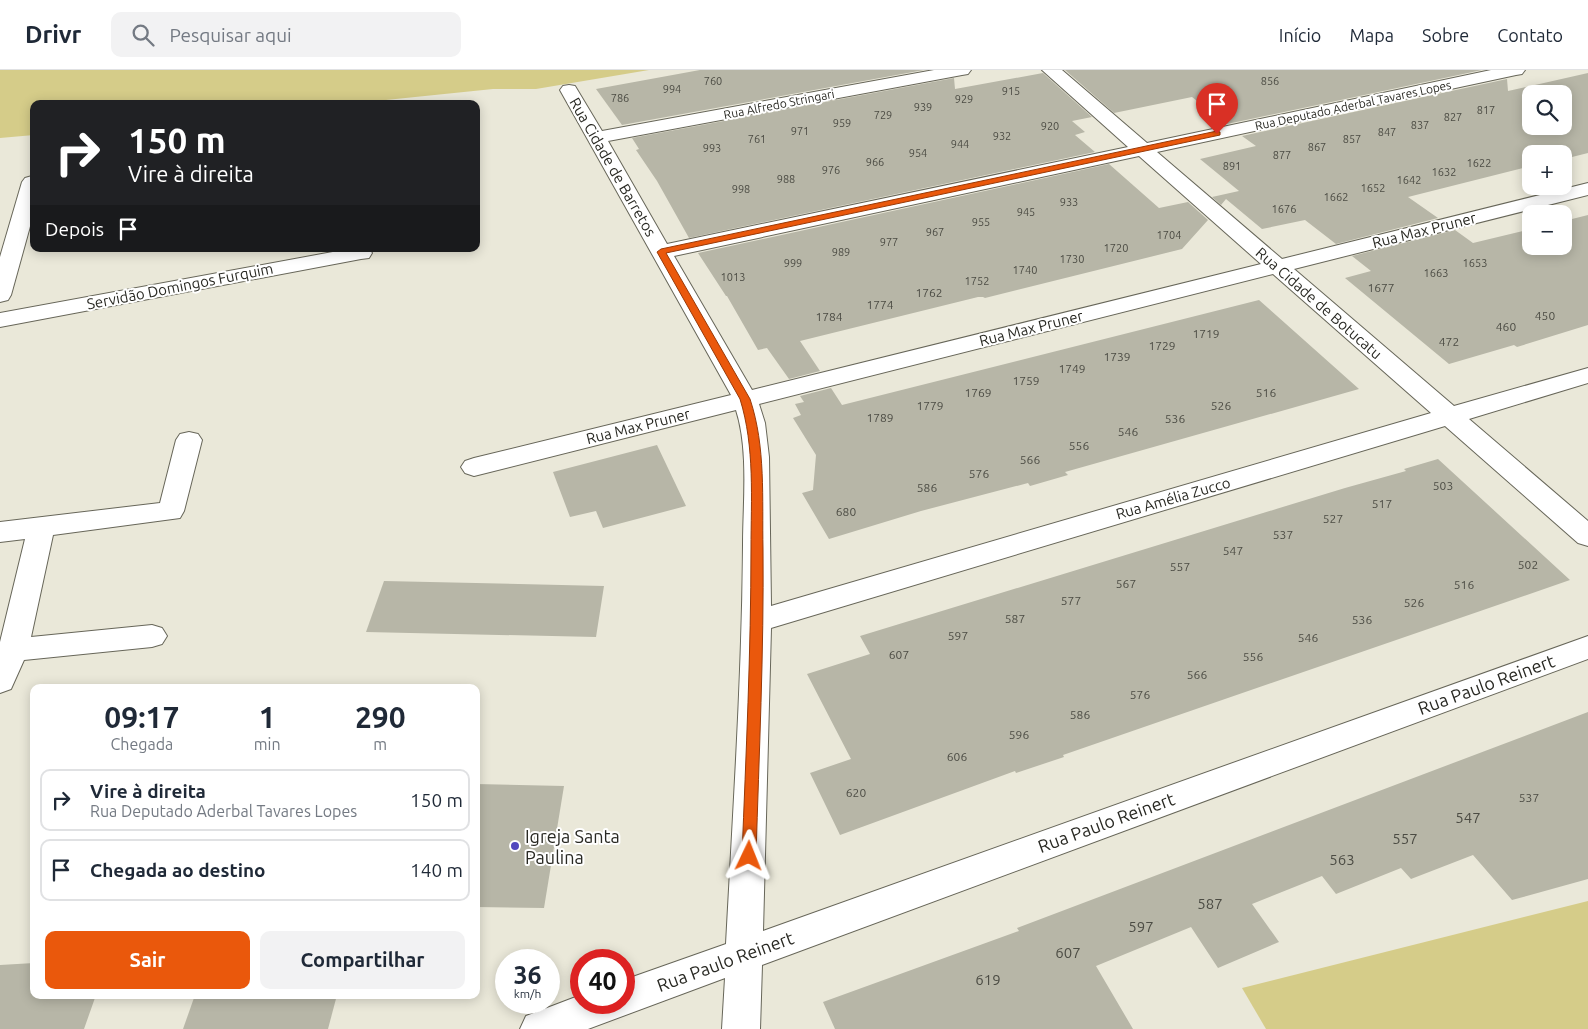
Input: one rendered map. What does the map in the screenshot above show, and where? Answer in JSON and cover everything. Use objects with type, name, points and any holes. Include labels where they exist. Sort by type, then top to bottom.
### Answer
[{"type":"street","name":"Rua Alfredo Stringari","points":[[596,138],[962,70]]},
{"type":"street","name":"Rua Cidade de Botucatu","points":[[1051,70],[1588,536]]},
{"type":"street","name":"Rua Deputado Aderbal Tavares Lopes","points":[[661,252],[1516,70]]},
{"type":"street","name":"Rua Cidade de Barretos","points":[[569,90],[745,399],[753,423],[756,457],[757,621],[741,1029]]},
{"type":"street","points":[[0,295],[30,189]]},
{"type":"street","name":"Rua Max Pruner","points":[[474,467],[1588,189]]},
{"type":"street","name":"Servidão Domingos Furquim","points":[[0,320],[269,259],[361,253]]},
{"type":"street","name":"Rua Amélia Zucco","points":[[757,621],[1588,375]]},
{"type":"street","points":[[0,532],[171,511],[189,440]]},
{"type":"street","points":[[0,681],[12,650],[42,528]]},
{"type":"street","points":[[12,650],[152,636]]},
{"type":"street","name":"Rua Paulo Reinert","points":[[635,994],[1588,647]]},
{"type":"street","points":[[539,1029],[580,1014]]},
{"type":"shaded area","points":[[0,70],[649,70],[536,89],[493,89],[386,100],[30,100],[30,135],[0,138]]},
{"type":"shaded area","points":[[1588,901],[1588,1029],[1266,1029],[1242,988]]},
{"type":"building","points":[[700,70],[924,70],[622,125],[596,89]]},
{"type":"building","points":[[1065,70],[1482,70],[1227,124],[1192,97],[1114,113]]},
{"type":"building","points":[[1043,73],[1092,117],[1072,121],[1085,132],[1075,135],[1095,152],[689,238],[657,181],[636,150],[639,149],[632,138],[954,78],[955,89]]},
{"type":"building","points":[[1588,73],[1588,153],[1572,157],[1572,145],[1522,145],[1522,168],[1408,197],[1438,218],[1336,244],[1305,220],[1262,229],[1226,199],[1221,205],[1212,197],[1239,191],[1200,159],[1256,146],[1242,136],[1507,79],[1508,91],[1522,88],[1522,135],[1572,135],[1572,85],[1535,85]]},
{"type":"building","points":[[1109,164],[1159,208],[1188,202],[1208,220],[1182,249],[985,298],[978,297],[800,341],[820,371],[789,379],[767,348],[758,350],[727,296],[698,253]]},
{"type":"building","points":[[1588,215],[1588,325],[1517,347],[1514,345],[1449,364],[1345,278],[1371,271],[1352,256],[1455,230],[1473,243],[1522,231],[1522,255],[1572,255],[1572,219]]},
{"type":"building","points":[[1259,300],[1359,389],[1065,472],[1068,475],[1030,486],[1028,483],[921,511],[829,539],[802,493],[813,490],[816,455],[793,418],[801,415],[795,404],[804,402],[800,396],[831,388],[842,405]]},
{"type":"building","points":[[657,445],[686,506],[603,528],[596,511],[570,517],[553,472]]},
{"type":"building","points":[[1438,459],[1570,580],[1063,755],[1064,757],[1016,773],[1015,771],[840,835],[810,773],[851,759],[807,674],[870,654],[860,636],[1406,471],[1404,469]]},
{"type":"building","points":[[384,581],[604,586],[596,637],[366,632]]},
{"type":"building","points":[[1588,712],[1588,879],[1512,900],[1473,855],[1411,879],[1401,868],[1336,894],[1322,876],[1252,904],[1279,942],[1218,968],[1191,927],[1096,966],[1133,1029],[835,1029],[823,1002],[1019,931],[1017,928]]},
{"type":"building","name":"Igreja Santa Paulina","points":[[480,784],[564,786],[544,908],[480,907]]},
{"type":"building","points":[[30,963],[30,999],[95,999],[84,1029],[0,1029],[0,965]]},
{"type":"building","points":[[194,999],[336,999],[328,1029],[183,1029]]},
{"type":"place","name":"Igreja Santa Paulina","points":[[515,846]]},
{"type":"route","points":[[749,856],[757,621],[756,457],[753,423],[745,399],[661,252],[1217,134]]}]
